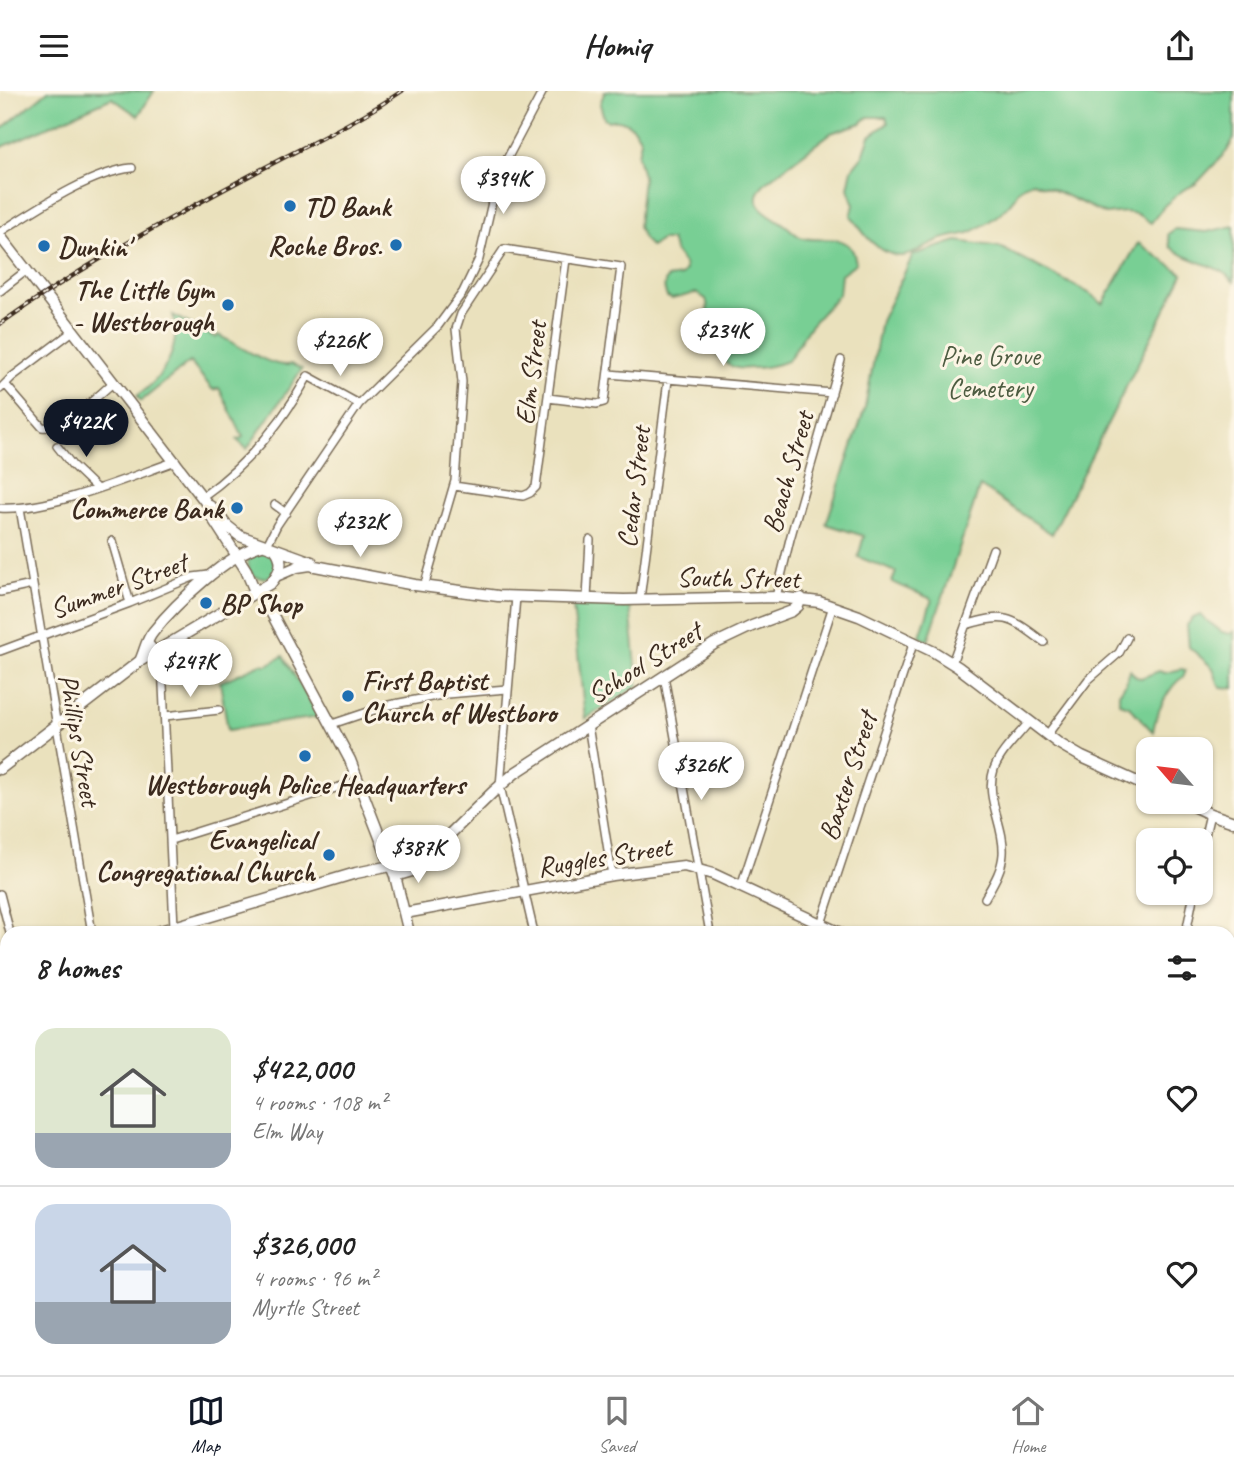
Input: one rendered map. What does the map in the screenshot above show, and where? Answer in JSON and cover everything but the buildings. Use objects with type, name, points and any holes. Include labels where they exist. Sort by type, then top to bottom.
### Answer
[{"type":"main road","points":[[0,234],[176,461],[205,501],[208,511],[246,571],[258,581],[274,578]]},
{"type":"main road","name":"South Street","points":[[205,501],[214,508],[226,525],[240,536],[322,566],[424,587],[516,597],[776,597],[833,606],[914,642],[953,663],[1047,735],[1082,757],[1136,782]]},
{"type":"main road","points":[[222,566],[227,554],[226,539]]},
{"type":"main road","points":[[0,769],[139,661],[209,619],[260,593],[274,578],[280,568],[281,559],[268,546],[250,550],[222,566],[154,630],[139,661]]},
{"type":"main road","points":[[250,550],[244,559],[248,578],[260,593],[332,724],[358,781],[393,871],[408,926]]},
{"type":"main road","name":"South Street","points":[[274,578],[297,567],[322,566]]},
{"type":"main road","name":"School Street","points":[[174,926],[356,873],[393,871],[421,860],[515,773],[726,637],[792,611],[801,599]]},
{"type":"main road","points":[[1210,814],[1234,821]]},
{"type":"main road","name":"Ruggles Street","points":[[405,913],[671,866],[697,868],[825,926]]},
{"type":"street","points":[[268,546],[270,537],[359,404],[439,326],[463,292],[479,260],[498,176],[543,91]]},
{"type":"street","points":[[0,234],[75,188],[114,171],[132,168]]},
{"type":"street","points":[[424,587],[454,486],[462,382],[456,325],[504,249],[621,267],[605,399],[602,403],[548,398]]},
{"type":"street","name":"Elm Street","points":[[454,486],[528,495],[538,481],[566,259]]},
{"type":"street","points":[[0,291],[27,270]]},
{"type":"street","points":[[74,331],[2,387],[42,427],[50,429],[65,422],[114,382]]},
{"type":"street","name":"Beach Street","points":[[776,597],[790,538],[841,360]]},
{"type":"street","points":[[609,375],[832,393]]},
{"type":"street","points":[[205,501],[260,445],[308,376],[359,404]]},
{"type":"street","name":"Cedar Street","points":[[640,599],[668,380]]},
{"type":"street","points":[[57,446],[96,488]]},
{"type":"street","points":[[0,508],[20,508],[96,488],[176,461]]},
{"type":"street","points":[[275,505],[286,513]]},
{"type":"street","name":"Phillips Street","points":[[20,508],[91,926]]},
{"type":"street","points":[[587,599],[590,540]]},
{"type":"street","points":[[112,541],[130,603]]},
{"type":"street","points":[[953,663],[993,549]]},
{"type":"street","name":"Summer Street","points":[[0,651],[193,577],[211,574]]},
{"type":"street","points":[[0,592],[32,585]]},
{"type":"street","points":[[516,597],[500,786],[532,926]]},
{"type":"street","points":[[741,887],[833,606]]},
{"type":"street","points":[[966,625],[991,617],[1002,617],[1020,625],[1044,642]]},
{"type":"street","points":[[1047,735],[1088,680],[1119,653],[1127,638]]},
{"type":"street","points":[[147,641],[162,663],[174,926]]},
{"type":"street","name":"Baxter Street","points":[[821,924],[914,642]]},
{"type":"street","points":[[664,676],[709,926]]},
{"type":"street","points":[[332,724],[389,705],[447,694],[507,689]]},
{"type":"street","points":[[165,716],[219,710]]},
{"type":"street","points":[[985,898],[1000,870],[1003,856],[991,793],[992,776],[1002,754],[1030,722]]},
{"type":"street","points":[[588,725],[612,875]]},
{"type":"street","points":[[171,840],[358,781]]},
{"type":"street","points":[[1207,828],[1210,814]]},
{"type":"street","points":[[0,894],[8,926]]},
{"type":"street","points":[[1187,926],[1192,905]]},
{"type":"green space","points":[[48,91],[154,91],[138,116],[112,98],[0,148],[0,130]]},
{"type":"green space","points":[[605,91],[1234,91],[1234,138],[1227,151],[1196,184],[1183,190],[1165,205],[1151,223],[1137,214],[1105,214],[1033,182],[1022,187],[1011,203],[975,230],[939,240],[911,254],[900,256],[880,248],[860,228],[851,216],[854,205],[848,188],[852,169],[863,155],[870,136],[888,123],[886,117],[868,117],[861,123],[831,133],[767,181],[760,189],[757,202],[765,212],[800,237],[845,243],[852,249],[856,263],[841,274],[839,294],[810,326],[789,359],[772,366],[739,368],[731,366],[719,357],[708,339],[706,299],[696,293],[672,299],[667,297],[664,287],[667,278],[681,276],[685,270],[684,264],[675,252],[671,240],[661,240],[651,247],[638,227],[643,177],[638,155],[641,140],[628,123],[608,121],[604,118],[600,104]]},
{"type":"green space","points":[[1234,226],[1234,282],[1222,271],[1170,247],[1168,234],[1175,229],[1206,232]]},
{"type":"green space","name":"Pine Grove Cemetery","points":[[957,241],[1000,247],[1089,293],[1103,304],[1138,243],[1183,274],[1052,534],[980,486],[928,641],[920,636],[932,599],[892,582],[896,572],[858,557],[864,536],[826,524],[865,408],[881,321],[913,255]]},
{"type":"green space","points":[[173,315],[265,360],[275,364],[291,364],[302,369],[247,449],[237,440],[243,437],[219,388],[213,390],[190,362],[141,401],[137,396],[155,381],[168,361],[175,339]]},
{"type":"green space","points":[[262,550],[272,554],[276,564],[272,574],[262,578],[252,574],[248,564],[252,554]]},
{"type":"green space","points":[[573,606],[630,607],[638,686],[585,719]]},
{"type":"green space","points":[[1200,615],[1222,632],[1230,634],[1234,631],[1234,688],[1221,687],[1213,668],[1189,647],[1187,625]]},
{"type":"green space","points":[[283,656],[319,717],[228,730],[220,682],[261,664],[267,665]]},
{"type":"green space","points":[[1130,670],[1136,677],[1141,678],[1159,671],[1165,673],[1186,670],[1164,701],[1153,732],[1129,706],[1119,703],[1119,693]]},
{"type":"railway","points":[[0,324],[128,242],[351,122],[402,91]]},
{"type":"place","name":"TD Bank","points":[[290,206]]},
{"type":"place","name":"Roche Bros.","points":[[396,245]]},
{"type":"place","name":"Dunkin'","points":[[44,246]]},
{"type":"place","name":"The Little Gym - Westborough","points":[[228,305]]},
{"type":"place","name":"Commerce Bank","points":[[237,508]]},
{"type":"place","name":"BP Shop","points":[[206,603]]},
{"type":"place","name":"First Baptist Church of Westboro","points":[[348,696]]},
{"type":"place","name":"Westborough Police Headquarters","points":[[305,756]]},
{"type":"place","name":"Evangelical Congregational Church","points":[[329,855]]}]
